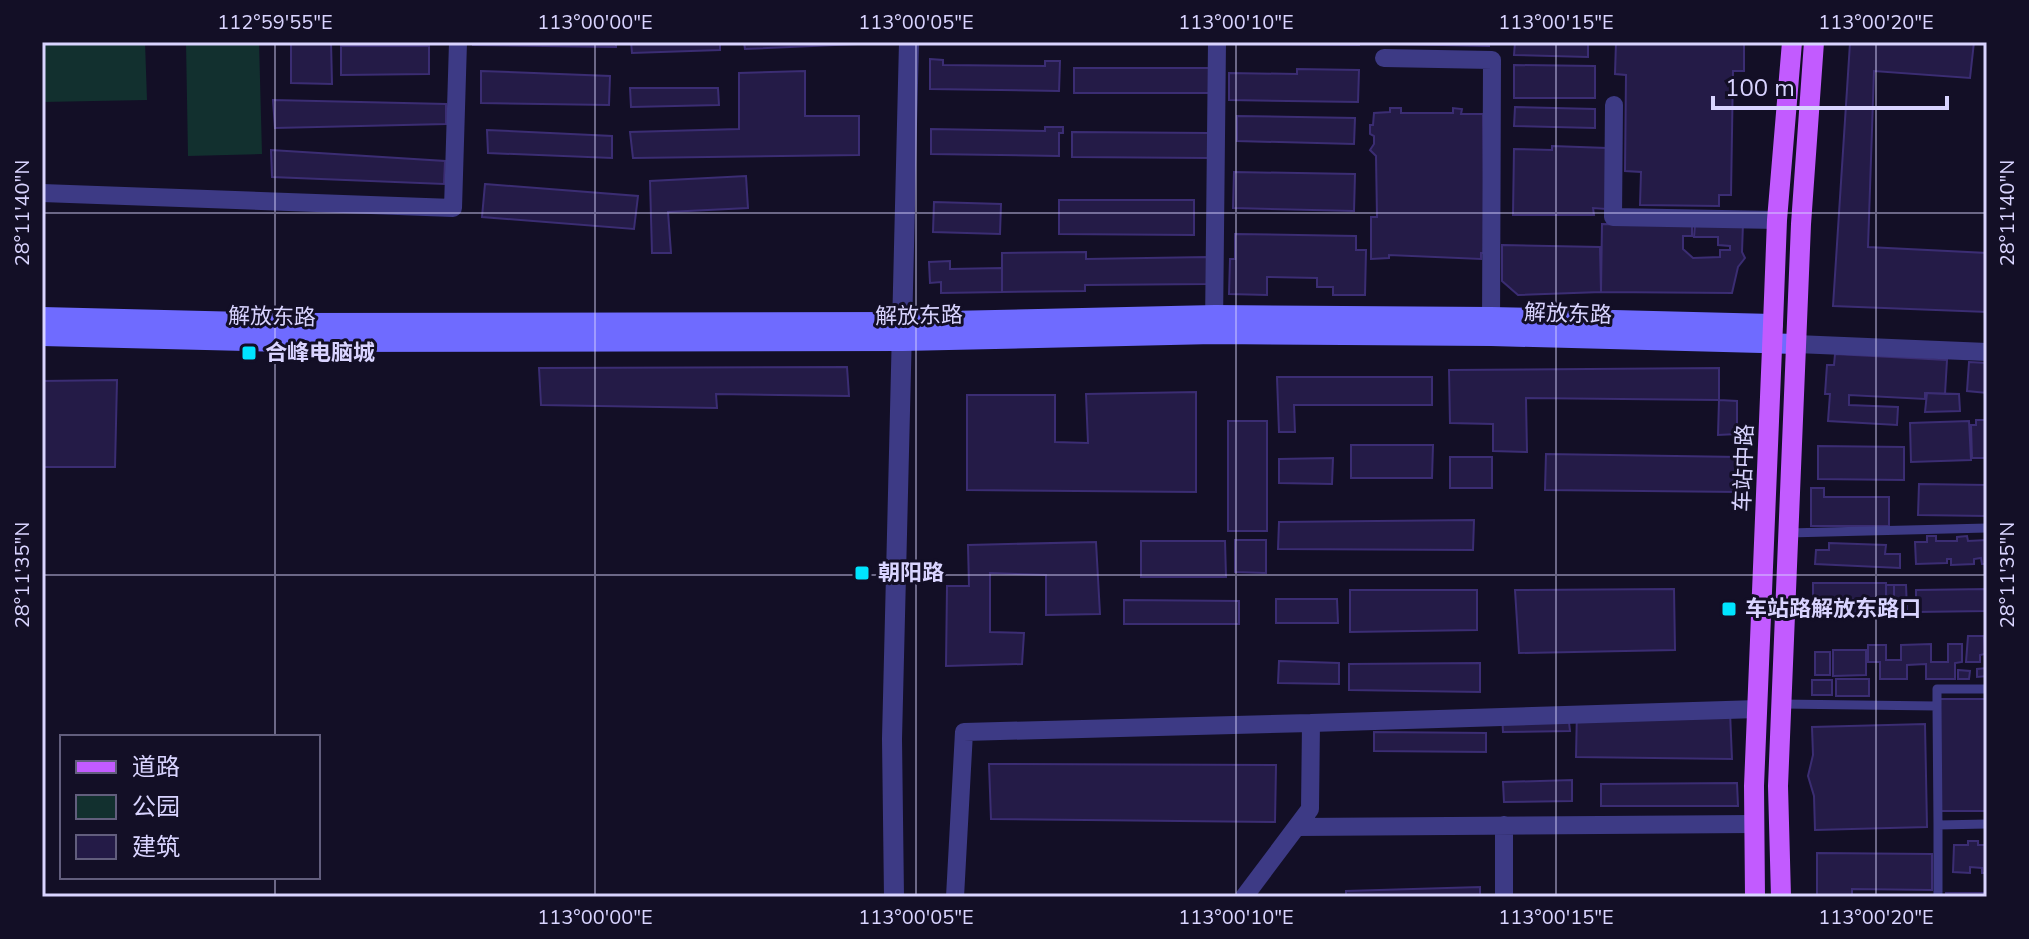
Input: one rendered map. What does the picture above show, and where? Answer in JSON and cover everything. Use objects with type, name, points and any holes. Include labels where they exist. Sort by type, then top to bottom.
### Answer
[{"type":"main road","name":"车站中路","points":[[1755,897],[1754,824],[1777,220],[1792,42]]},
{"type":"main road","points":[[1781,897],[1778,786],[1781,704],[1801,224],[1814,42]]},
{"type":"main road","name":"解放东路","points":[[42,317],[908,331]]},
{"type":"main road","name":"解放东路","points":[[42,336],[286,342],[1214,324],[1491,326],[1773,334],[1796,344]]},
{"type":"street","points":[[42,193],[453,208],[458,42]]},
{"type":"street","points":[[908,897],[903,739],[909,42]]},
{"type":"street","points":[[894,897],[892,739],[920,42]]},
{"type":"street","points":[[1214,324],[1217,42]]},
{"type":"street","points":[[1384,58],[1492,60],[1491,326]]},
{"type":"street","points":[[1614,105],[1613,217],[1777,220]]},
{"type":"street","points":[[1796,344],[1987,352]]},
{"type":"street","points":[[955,897],[964,732],[1758,709]]},
{"type":"street","points":[[1244,897],[1310,809],[1311,723]]},
{"type":"street","points":[[1297,827],[1754,824]]},
{"type":"street","points":[[1504,825],[1504,897]]},
{"type":"lane","points":[[1788,533],[1987,528]]},
{"type":"lane","points":[[1938,897],[1937,689],[1987,689]]},
{"type":"lane","points":[[1781,704],[1937,706]]},
{"type":"lane","points":[[1938,825],[1987,824]]},
{"type":"green space","points":[[42,42],[145,42],[147,100],[42,102]]},
{"type":"green space","points":[[186,42],[259,42],[262,154],[188,156]]},
{"type":"building","points":[[291,42],[331,42],[332,84],[291,83]]},
{"type":"building","points":[[473,42],[616,42],[616,47],[473,45]]},
{"type":"building","points":[[631,42],[720,42],[720,50],[632,53]]},
{"type":"building","points":[[744,42],[879,42],[879,43],[745,49]]},
{"type":"building","points":[[1359,42],[1359,45],[1234,44]]},
{"type":"building","points":[[1489,42],[1489,46],[1394,44]]},
{"type":"building","points":[[1515,42],[1588,42],[1588,57],[1514,55]]},
{"type":"building","points":[[1616,42],[1744,42],[1744,71],[1733,71],[1731,195],[1719,195],[1719,206],[1640,205],[1641,172],[1625,171],[1626,75],[1615,74]]},
{"type":"building","points":[[1974,42],[1970,78],[1874,71],[1868,247],[1987,253],[1987,312],[1833,306],[1850,43]]},
{"type":"building","points":[[341,46],[429,46],[429,74],[341,75]]},
{"type":"building","points":[[930,59],[943,60],[943,65],[1045,66],[1045,61],[1060,61],[1059,91],[930,89]]},
{"type":"building","points":[[1514,65],[1595,66],[1595,98],[1514,98]]},
{"type":"building","points":[[1074,68],[1210,68],[1209,93],[1074,93]]},
{"type":"building","points":[[1297,69],[1359,70],[1358,102],[1229,100],[1229,73],[1297,74]]},
{"type":"building","points":[[481,71],[610,76],[609,105],[481,103]]},
{"type":"building","points":[[805,71],[805,116],[859,116],[859,155],[633,158],[630,132],[739,129],[739,73]]},
{"type":"building","points":[[630,88],[718,88],[719,105],[631,107]]},
{"type":"building","points":[[273,100],[446,104],[446,124],[275,128]]},
{"type":"building","points":[[1515,107],[1595,109],[1595,128],[1514,126]]},
{"type":"building","points":[[1390,108],[1401,108],[1401,113],[1453,113],[1453,108],[1462,109],[1461,114],[1483,114],[1485,253],[1481,253],[1481,259],[1389,255],[1389,258],[1371,259],[1371,217],[1377,217],[1376,156],[1370,150],[1374,136],[1370,134],[1370,125],[1373,125],[1374,113],[1390,112]]},
{"type":"building","points":[[1237,116],[1355,118],[1354,144],[1237,141]]},
{"type":"building","points":[[1045,127],[1063,127],[1063,133],[1059,133],[1059,156],[931,154],[931,129],[1045,131]]},
{"type":"building","points":[[487,130],[612,136],[612,158],[488,153]]},
{"type":"building","points":[[1072,132],[1208,133],[1208,158],[1072,157]]},
{"type":"building","points":[[1552,146],[1607,148],[1606,209],[1593,208],[1594,215],[1513,215],[1514,149],[1552,150]]},
{"type":"building","points":[[271,150],[445,161],[444,184],[272,177]]},
{"type":"building","points":[[1234,172],[1355,174],[1354,211],[1233,208]]},
{"type":"building","points":[[746,176],[748,208],[668,212],[671,253],[652,253],[650,181]]},
{"type":"building","points":[[485,184],[638,196],[634,229],[482,217]]},
{"type":"building","points":[[1059,200],[1194,200],[1194,235],[1059,234]]},
{"type":"building","points":[[934,202],[1001,204],[1000,234],[933,232]]},
{"type":"building","points":[[1743,223],[1742,252],[1745,258],[1738,267],[1732,293],[1601,292],[1602,224],[1692,225],[1692,236],[1683,236],[1683,249],[1693,258],[1720,257],[1720,250],[1730,250],[1730,246],[1718,245],[1718,237],[1694,237],[1695,225]]},
{"type":"building","points":[[1235,234],[1356,236],[1356,250],[1366,250],[1365,295],[1333,295],[1333,287],[1317,287],[1317,278],[1267,277],[1267,295],[1229,294],[1230,259],[1235,259]]},
{"type":"building","points":[[1502,245],[1600,247],[1601,292],[1518,295],[1502,281]]},
{"type":"building","points":[[1086,252],[1086,259],[1207,257],[1207,284],[1085,285],[1085,291],[1002,292],[1002,253]]},
{"type":"building","points":[[950,261],[950,269],[1002,268],[1002,292],[941,293],[941,282],[930,283],[929,262]]},
{"type":"building","points":[[1835,354],[1947,360],[1945,394],[1925,393],[1925,399],[1849,395],[1849,405],[1898,407],[1897,425],[1828,421],[1830,394],[1825,394],[1827,365],[1834,365]]},
{"type":"building","points":[[1969,362],[1987,363],[1987,393],[1967,391]]},
{"type":"building","points":[[847,367],[849,396],[716,394],[717,408],[541,405],[539,368]]},
{"type":"building","points":[[1719,368],[1719,400],[1526,398],[1527,452],[1493,451],[1493,424],[1450,423],[1449,370]]},
{"type":"building","points":[[1277,377],[1432,377],[1432,405],[1294,405],[1295,432],[1279,432]]},
{"type":"building","points":[[117,380],[115,467],[42,467],[42,381]]},
{"type":"building","points":[[1196,392],[1196,492],[967,490],[967,395],[1055,395],[1055,442],[1088,443],[1086,394]]},
{"type":"building","points":[[1927,393],[1959,394],[1960,411],[1925,412]]},
{"type":"building","points":[[1719,400],[1737,401],[1737,434],[1718,435]]},
{"type":"building","points":[[1976,420],[1987,420],[1987,458],[1972,458],[1971,425],[1976,425]]},
{"type":"building","points":[[1228,421],[1267,421],[1267,531],[1228,531]]},
{"type":"building","points":[[1969,421],[1971,460],[1911,462],[1910,423]]},
{"type":"building","points":[[1351,445],[1433,445],[1432,478],[1351,478]]},
{"type":"building","points":[[1818,446],[1904,447],[1904,480],[1818,479]]},
{"type":"building","points":[[1546,454],[1739,457],[1739,492],[1545,490]]},
{"type":"building","points":[[1450,457],[1492,457],[1492,488],[1450,488]]},
{"type":"building","points":[[1333,458],[1332,484],[1279,483],[1279,459]]},
{"type":"building","points":[[1919,484],[1987,485],[1987,516],[1918,515]]},
{"type":"building","points":[[1811,488],[1824,488],[1824,497],[1889,497],[1889,526],[1811,526]]},
{"type":"building","points":[[1474,520],[1473,550],[1278,549],[1279,522]]},
{"type":"building","points":[[1927,536],[1936,536],[1936,541],[1957,541],[1957,537],[1967,536],[1968,541],[1987,540],[1987,564],[1982,564],[1981,558],[1974,559],[1974,564],[1951,565],[1951,559],[1947,559],[1947,563],[1916,564],[1915,542],[1927,542]]},
{"type":"building","points":[[1235,540],[1266,540],[1266,573],[1235,572]]},
{"type":"building","points":[[1141,541],[1225,541],[1226,577],[1141,577]]},
{"type":"building","points":[[1096,542],[1100,614],[1046,615],[1046,575],[990,573],[990,632],[1024,633],[1022,664],[946,666],[947,586],[969,586],[968,545]]},
{"type":"building","points":[[1829,543],[1886,545],[1885,554],[1900,554],[1900,568],[1815,564],[1816,550],[1829,550]]},
{"type":"building","points":[[1813,583],[1886,583],[1886,599],[1839,599],[1839,603],[1830,603],[1830,599],[1813,598]]},
{"type":"building","points":[[1886,585],[1894,585],[1894,599],[1886,599]]},
{"type":"building","points":[[1894,585],[1906,585],[1907,610],[1894,610]]},
{"type":"building","points":[[1674,589],[1675,650],[1519,653],[1515,590]]},
{"type":"building","points":[[1987,589],[1987,611],[1916,612],[1916,590]]},
{"type":"building","points":[[1350,590],[1477,590],[1477,630],[1350,632]]},
{"type":"building","points":[[1276,599],[1337,599],[1338,623],[1276,623]]},
{"type":"building","points":[[1865,599],[1886,599],[1886,610],[1866,610]]},
{"type":"building","points":[[1886,599],[1894,599],[1894,610],[1886,610]]},
{"type":"building","points":[[1124,600],[1239,601],[1239,624],[1124,624]]},
{"type":"building","points":[[1813,600],[1830,600],[1830,607],[1813,607]]},
{"type":"building","points":[[1830,603],[1863,604],[1863,616],[1830,615]]},
{"type":"building","points":[[1968,636],[1984,636],[1985,654],[1980,655],[1980,662],[1966,662]]},
{"type":"building","points":[[1931,644],[1931,662],[1948,662],[1948,644],[1962,644],[1962,662],[1955,663],[1955,679],[1926,679],[1926,664],[1907,665],[1907,679],[1880,679],[1880,662],[1868,662],[1868,645],[1886,645],[1886,660],[1901,660],[1901,645]]},
{"type":"building","points":[[1833,650],[1866,650],[1866,675],[1833,676]]},
{"type":"building","points":[[1815,652],[1830,652],[1830,675],[1815,675]]},
{"type":"building","points":[[1279,661],[1339,663],[1339,684],[1278,683]]},
{"type":"building","points":[[1480,663],[1480,692],[1349,690],[1349,664]]},
{"type":"building","points":[[1987,668],[1987,676],[1977,677],[1977,669]]},
{"type":"building","points":[[1958,670],[1970,671],[1969,679],[1958,679]]},
{"type":"building","points":[[1836,679],[1869,679],[1869,696],[1836,696]]},
{"type":"building","points":[[1812,680],[1832,680],[1832,695],[1812,695]]},
{"type":"building","points":[[1940,699],[1987,699],[1987,811],[1940,811]]},
{"type":"building","points":[[1577,709],[1730,712],[1732,759],[1576,757]]},
{"type":"building","points":[[1502,714],[1568,714],[1570,731],[1503,732]]},
{"type":"building","points":[[1925,724],[1927,827],[1815,830],[1814,796],[1808,776],[1813,755],[1812,727]]},
{"type":"building","points":[[1374,732],[1486,733],[1486,752],[1374,751]]},
{"type":"building","points":[[989,764],[1276,765],[1275,822],[991,819]]},
{"type":"building","points":[[1572,780],[1572,801],[1504,802],[1503,782]]},
{"type":"building","points":[[1737,783],[1738,806],[1601,806],[1601,784]]},
{"type":"building","points":[[1968,841],[1987,845],[1987,873],[1982,873],[1982,868],[1970,867],[1970,873],[1953,872],[1954,845],[1968,845]]},
{"type":"building","points":[[1817,853],[1932,854],[1932,890],[1852,889],[1852,897],[1817,897]]},
{"type":"building","points":[[1480,887],[1480,897],[1346,897],[1346,891]]},
{"type":"building","points":[[1946,893],[1987,893],[1987,897],[1946,897]]},
{"type":"building","points":[[1699,896],[1699,897],[1577,897]]},
{"type":"place","name":"合峰电脑城","points":[[249,353]]},
{"type":"place","name":"朝阳路","points":[[862,573]]},
{"type":"place","name":"车站路解放东路口","points":[[1729,609]]}]
